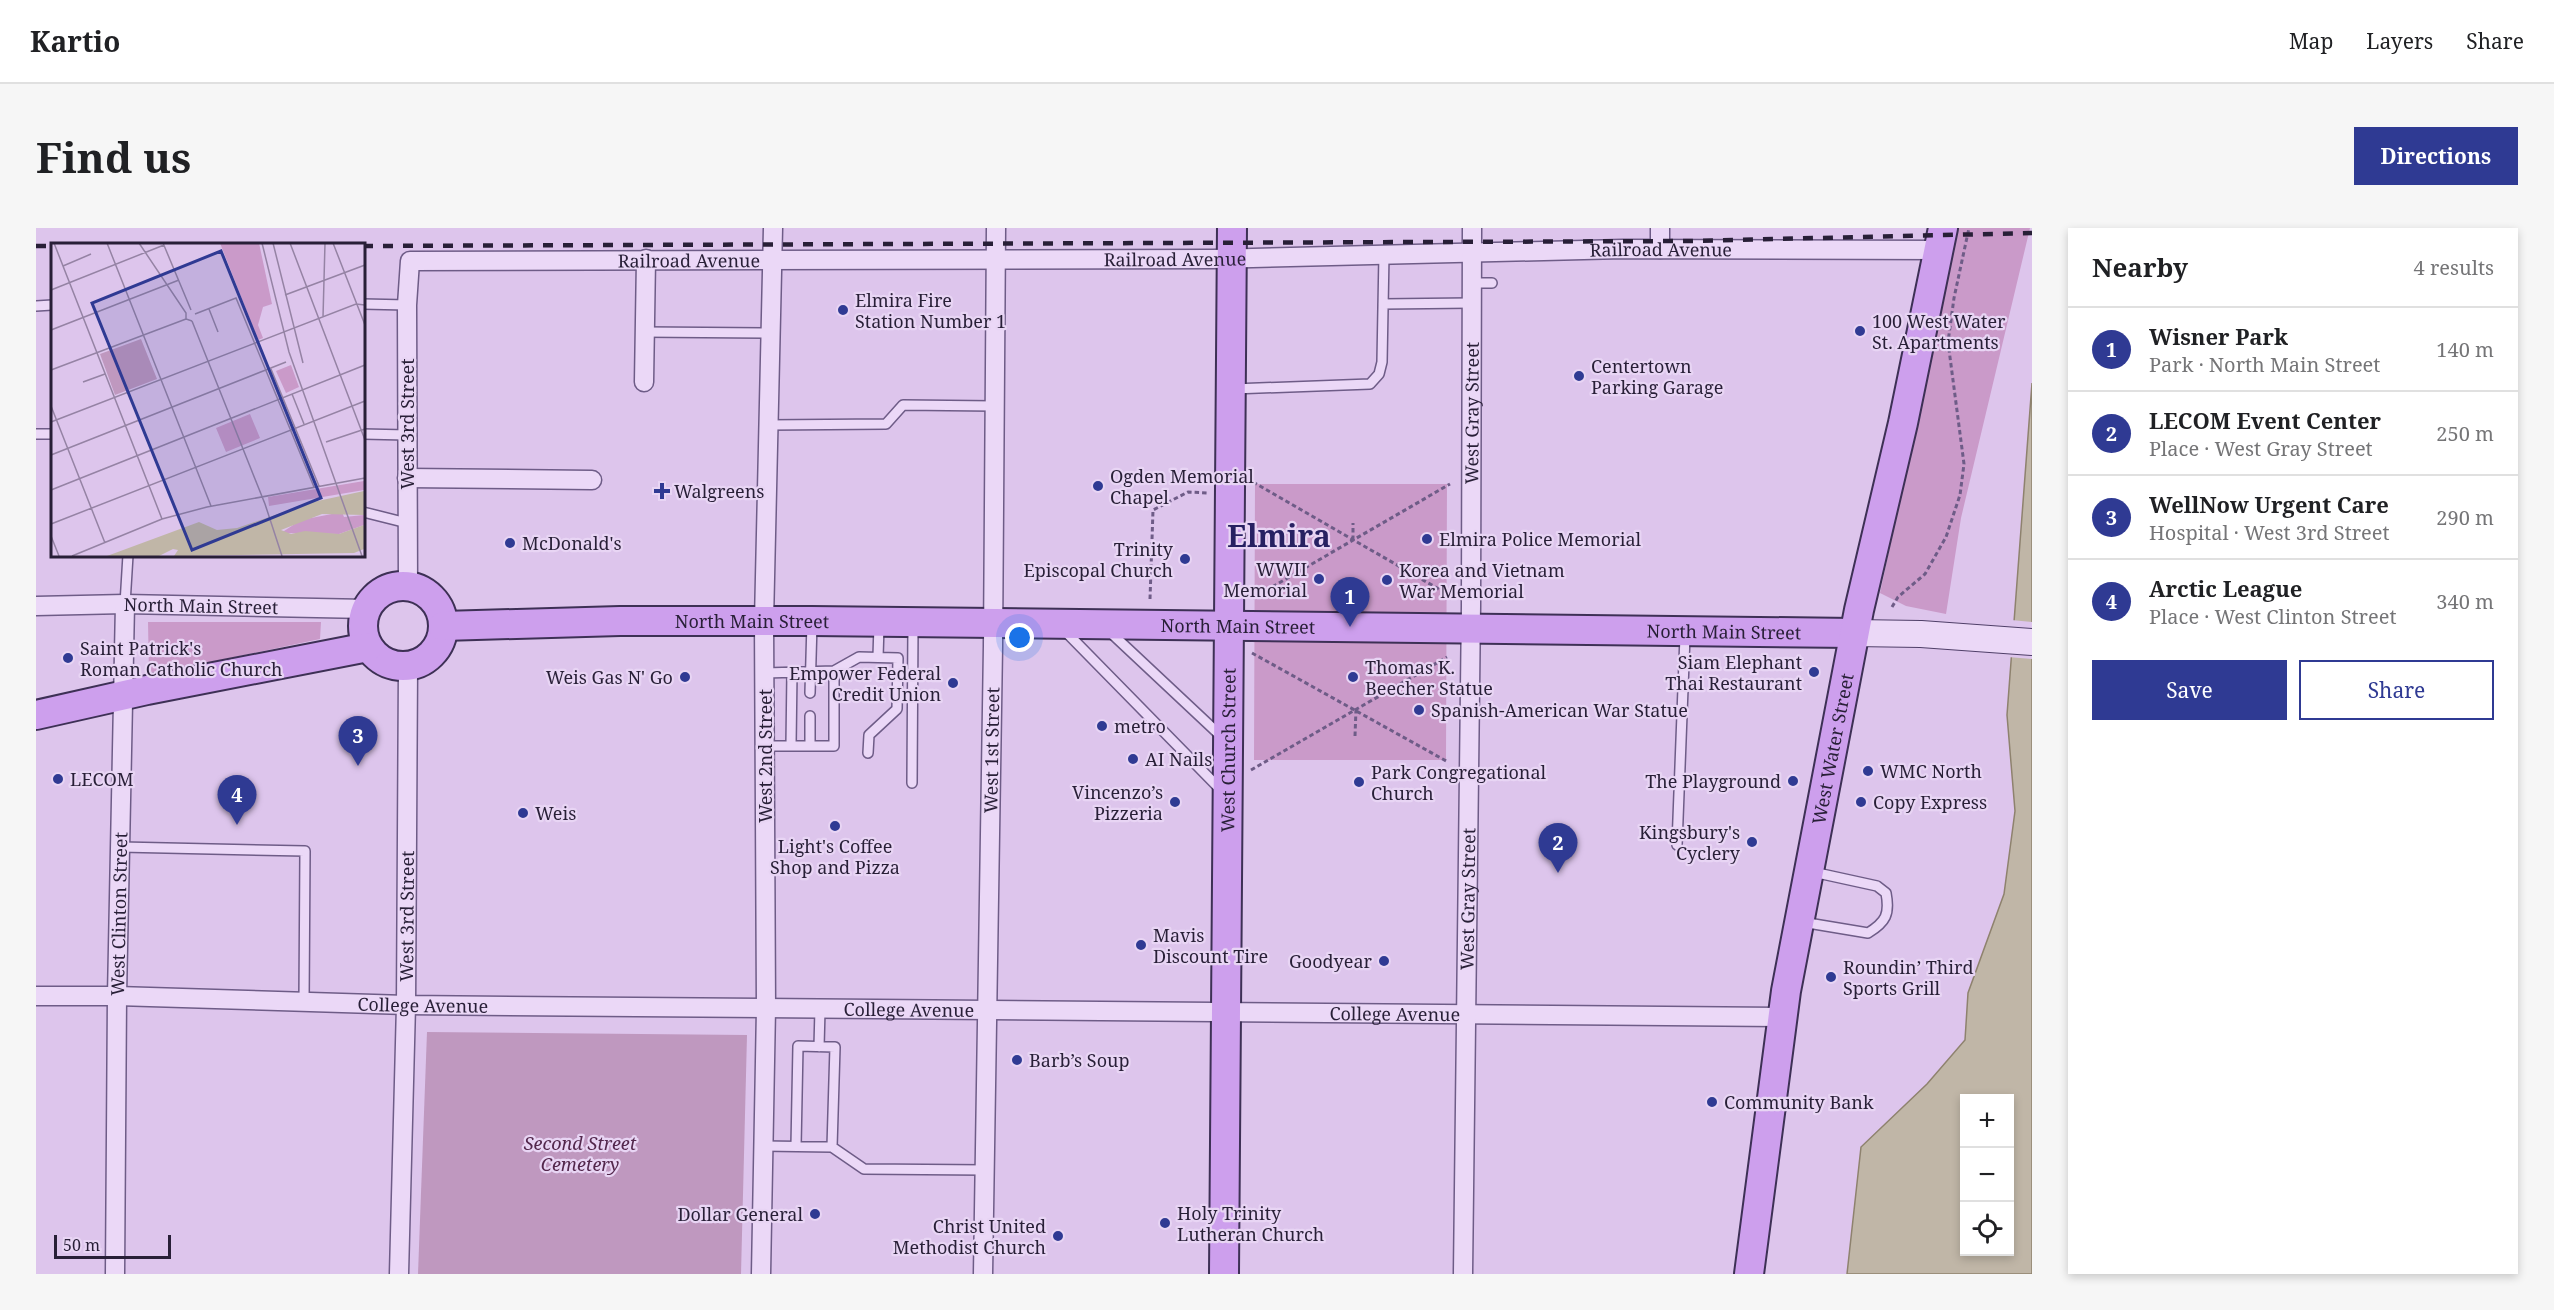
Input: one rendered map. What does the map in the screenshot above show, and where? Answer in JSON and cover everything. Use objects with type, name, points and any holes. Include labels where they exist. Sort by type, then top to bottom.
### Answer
[{"type":"main road","name":"West Church Street","points":[[1224,1274],[1232,228]]},
{"type":"main road","name":"West Water Street","points":[[1749,1274],[1781,1017],[1854,633],[1903,423],[1941,239]]},
{"type":"main road","points":[[408,586],[426,593],[433,600],[443,626],[438,645],[426,659],[408,666],[390,664],[381,660],[368,647],[363,628],[367,609],[379,594],[388,589],[408,586]]},
{"type":"main road","name":"North Main Street","points":[[443,626],[620,621],[913,622],[1921,634],[2032,642]]},
{"type":"main road","points":[[36,715],[368,647]]},
{"type":"street","name":"West 1st Street","points":[[983,1274],[993,623],[996,228]]},
{"type":"street","points":[[1660,228],[1660,249]]},
{"type":"street","name":"West 2nd Street","points":[[761,1274],[766,1008],[764,621],[773,233]]},
{"type":"street","name":"Railroad Avenue","points":[[410,261],[1232,259],[1384,254],[1472,239],[1660,249],[1941,239]]},
{"type":"street","name":"West Gray Street","points":[[1463,1274],[1472,239]]},
{"type":"street","points":[[644,382],[646,260]]},
{"type":"street","name":"West 3rd Street","points":[[408,586],[407,304],[410,261]]},
{"type":"street","points":[[407,478],[592,480]]},
{"type":"street","name":"North Main Street","points":[[36,606],[125,604],[367,609]]},
{"type":"street","name":"West Clinton Street","points":[[115,1274],[117,996],[125,604]]},
{"type":"street","name":"West 3rd Street","points":[[399,1274],[406,1005],[408,666]]},
{"type":"street","name":"College Avenue","points":[[36,996],[117,996],[406,1005],[1781,1017]]},
{"type":"lane","points":[[1231,389],[1370,384],[1379,374],[1382,362],[1384,254]]},
{"type":"lane","points":[[1472,283],[1492,283]]},
{"type":"lane","points":[[1383,304],[1472,303]]},
{"type":"lane","points":[[364,304],[407,304]]},
{"type":"lane","points":[[644,332],[771,333]]},
{"type":"lane","points":[[769,425],[886,424],[903,405],[994,406]]},
{"type":"lane","points":[[364,434],[407,435]]},
{"type":"lane","points":[[364,512],[407,523]]},
{"type":"lane","name":"West Clinton Street","points":[[125,604],[128,556]]},
{"type":"lane","points":[[810,693],[812,621]]},
{"type":"lane","points":[[878,657],[879,622]]},
{"type":"lane","points":[[912,783],[913,622]]},
{"type":"lane","points":[[1058,624],[1228,798]]},
{"type":"lane","points":[[1102,624],[1228,743]]},
{"type":"lane","points":[[1677,845],[1686,630]]},
{"type":"lane","points":[[765,673],[834,671],[859,657],[898,658],[897,709],[869,735],[868,753]]},
{"type":"lane","points":[[765,746],[834,746],[834,671]]},
{"type":"lane","points":[[791,745],[792,672]]},
{"type":"lane","points":[[810,716],[810,745]]},
{"type":"lane","points":[[121,847],[305,851],[304,1002]]},
{"type":"lane","points":[[1799,922],[1868,933],[1882,924],[1888,907],[1886,893],[1877,886],[1809,872]]},
{"type":"lane","points":[[819,1047],[820,1009]]},
{"type":"lane","points":[[796,1146],[798,1046],[835,1047],[832,1147]]},
{"type":"lane","points":[[763,1146],[832,1147],[864,1169],[985,1170]]},
{"type":"path","points":[[1892,607],[1898,597],[1925,574],[1946,537],[1960,495],[1964,464],[1948,342],[1954,298],[1970,228]]},
{"type":"path","points":[[1253,482],[1449,595]]},
{"type":"path","points":[[1253,598],[1450,484]]},
{"type":"path","points":[[1150,599],[1153,510],[1188,492],[1210,493]]},
{"type":"path","points":[[1353,523],[1353,540]]},
{"type":"path","points":[[1252,653],[1448,762]]},
{"type":"path","points":[[1251,770],[1447,657]]},
{"type":"path","points":[[1355,736],[1356,709]]},
{"type":"shaded area","points":[[1958,228],[2030,228],[1961,518],[1946,614],[1906,606],[1880,593]]},
{"type":"shaded area","points":[[2032,383],[2032,1274],[1847,1274],[1861,1147],[1927,1084],[1965,1040],[1968,993],[2004,894],[2015,811],[2007,715]]},
{"type":"shaded area","points":[[1255,484],[1447,484],[1446,760],[1254,760]]},
{"type":"shaded area","points":[[148,622],[321,622],[320,639],[149,675]]},
{"type":"green space","name":"Second Street Cemetery","points":[[427,1032],[747,1035],[741,1274],[418,1274]]},
{"type":"pier","points":[[2011,620],[2032,622],[2032,659],[2008,657]]},
{"type":"railway","points":[[364,246],[1690,241],[2032,233]]},
{"type":"railway","points":[[36,246],[51,246]]},
{"type":"place","name":"Elmira Fire Station Number 1","points":[[843,310]]},
{"type":"place","name":"100 West Water St. Apartments","points":[[1860,331]]},
{"type":"place","name":"Centertown Parking Garage","points":[[1579,376]]},
{"type":"place","name":"Ogden Memorial Chapel","points":[[1098,486]]},
{"type":"place","name":"Walgreens","points":[[662,491]]},
{"type":"place","name":"Elmira Police Memorial","points":[[1427,539]]},
{"type":"place","name":"McDonald's","points":[[510,543]]},
{"type":"place","name":"Trinity Episcopal Church","points":[[1185,559]]},
{"type":"place","name":"WWII Memorial","points":[[1319,579]]},
{"type":"place","name":"Korea and Vietnam War Memorial","points":[[1387,580]]},
{"type":"place","name":"Wisner Park","points":[[1350,627]]},
{"type":"place","name":"Saint Patrick's Roman Catholic Church","points":[[68,658]]},
{"type":"place","name":"Siam Elephant Thai Restaurant","points":[[1814,672]]},
{"type":"place","name":"Weis Gas N' Go","points":[[685,677]]},
{"type":"place","name":"Thomas K. Beecher Statue","points":[[1353,677]]},
{"type":"place","name":"Empower Federal Credit Union","points":[[953,683]]},
{"type":"place","name":"Spanish-American War Statue","points":[[1419,710]]},
{"type":"place","name":"metro","points":[[1102,726]]},
{"type":"place","name":"AI Nails","points":[[1133,759]]},
{"type":"place","name":"WellNow Urgent Care","points":[[358,766]]},
{"type":"place","name":"WMC North","points":[[1868,771]]},
{"type":"place","name":"LECOM","points":[[58,779]]},
{"type":"place","name":"The Playground","points":[[1793,781]]},
{"type":"place","name":"Park Congregational Church","points":[[1359,782]]},
{"type":"place","name":"Vincenzo’s Pizzeria","points":[[1175,802]]},
{"type":"place","name":"Copy Express","points":[[1861,802]]},
{"type":"place","name":"Weis","points":[[523,813]]},
{"type":"place","name":"Arctic League","points":[[237,825]]},
{"type":"place","name":"Light's Coffee Shop and Pizza","points":[[835,826]]},
{"type":"place","name":"Kingsbury's Cyclery","points":[[1752,842]]},
{"type":"place","name":"LECOM Event Center","points":[[1558,873]]},
{"type":"place","name":"Mavis Discount Tire","points":[[1141,945]]},
{"type":"place","name":"Goodyear","points":[[1384,961]]},
{"type":"place","name":"Roundin’ Third Sports Grill","points":[[1831,977]]},
{"type":"place","name":"Barb’s Soup","points":[[1017,1060]]},
{"type":"place","name":"Community Bank","points":[[1712,1102]]},
{"type":"place","name":"Dollar General","points":[[815,1214]]},
{"type":"place","name":"Holy Trinity Lutheran Church","points":[[1165,1223]]},
{"type":"place","name":"Christ United Methodist Church","points":[[1058,1236]]},
{"type":"district","name":"Elmira","points":[[1279,535]]}]
